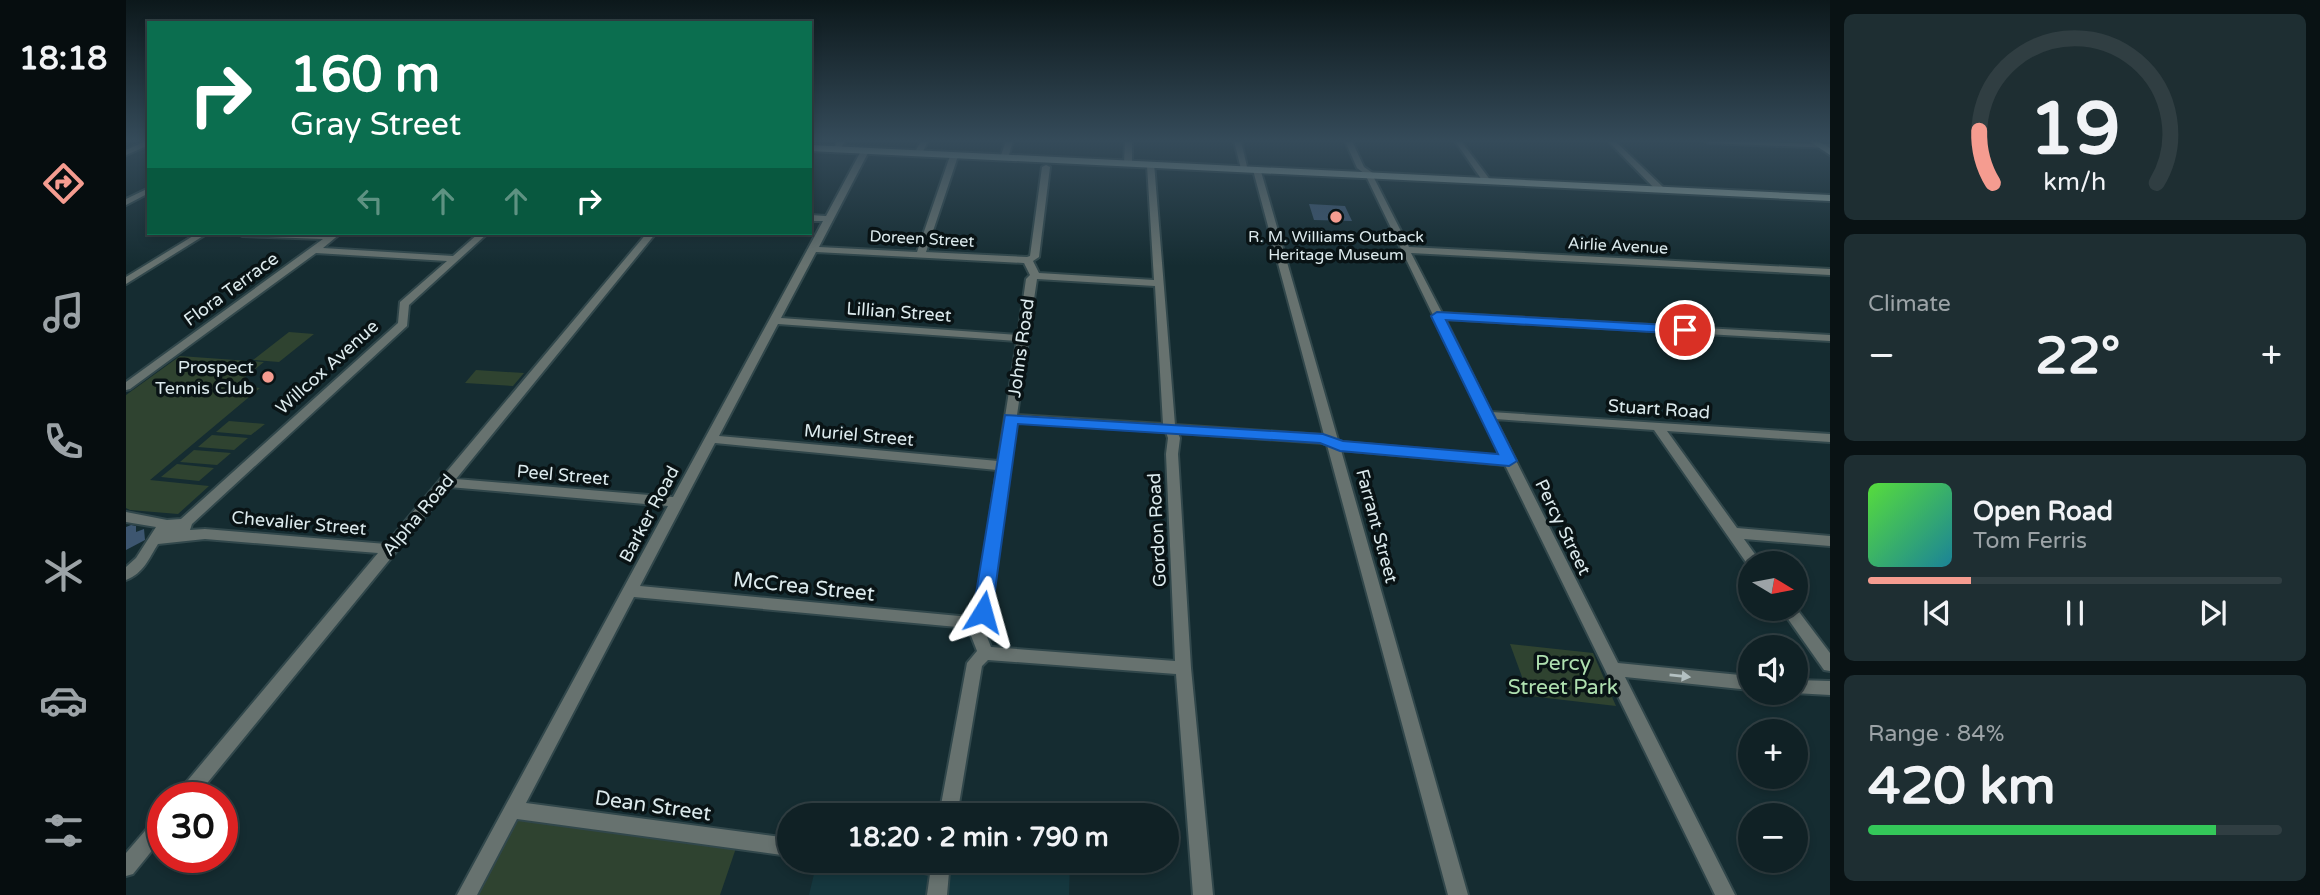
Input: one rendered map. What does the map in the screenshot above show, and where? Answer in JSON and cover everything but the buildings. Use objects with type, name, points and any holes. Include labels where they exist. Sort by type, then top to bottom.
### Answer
[{"type":"main road","points":[[1522,183],[1830,198]]},
{"type":"street","name":"Barker Road","points":[[467,895],[848,183]]},
{"type":"street","points":[[921,253],[945,183]]},
{"type":"street","points":[[1028,260],[1034,257],[1039,183]]},
{"type":"street","name":"Gordon Road","points":[[1152,183],[1158,283],[1174,438],[1172,454],[1183,668],[1203,895]]},
{"type":"street","name":"Farrant Street","points":[[1255,183],[1333,442],[1458,895]]},
{"type":"street","name":"Percy Street","points":[[1370,183],[1725,895]]},
{"type":"street","points":[[1654,183],[1661,190]]},
{"type":"street","points":[[126,202],[147,191]]},
{"type":"street","points":[[812,218],[829,219]]},
{"type":"street","points":[[126,281],[201,235]]},
{"type":"street","name":"Flora Terrace","points":[[126,387],[333,235]]},
{"type":"street","name":"Willcox Avenue","points":[[126,575],[171,531],[403,324],[404,304],[482,235]]},
{"type":"street","name":"Alpha Road","points":[[197,782],[650,235]]},
{"type":"street","name":"Doreen Street","points":[[813,249],[1028,260]]},
{"type":"street","points":[[316,250],[455,259]]},
{"type":"street","name":"Airlie Avenue","points":[[1405,250],[1830,272]]},
{"type":"street","name":"Johns Road","points":[[974,623],[983,612],[1031,279],[1035,276],[1028,260]]},
{"type":"street","points":[[1035,276],[1158,283]]},
{"type":"street","points":[[1437,316],[1828,340]]},
{"type":"street","name":"Lillian Street","points":[[774,321],[1022,338]]},
{"type":"street","name":"Stuart Road","points":[[1486,415],[1830,438]]},
{"type":"street","points":[[1011,418],[1323,439],[1340,446],[1509,461]]},
{"type":"street","points":[[1657,426],[1746,551]]},
{"type":"street","name":"Muriel Street","points":[[711,439],[1003,466]]},
{"type":"street","name":"Peel Street","points":[[445,482],[677,502]]},
{"type":"street","points":[[126,517],[171,531]]},
{"type":"street","name":"Chevalier Street","points":[[171,531],[390,550]]},
{"type":"street","points":[[1734,533],[1830,541]]},
{"type":"street","name":"McCrea Street","points":[[629,591],[974,623]]},
{"type":"street","points":[[1797,621],[1830,665]]},
{"type":"street","points":[[974,623],[985,653]]},
{"type":"street","points":[[950,803],[975,663],[985,653],[1183,668]]},
{"type":"street","points":[[1612,669],[1738,682]]},
{"type":"street","points":[[1808,687],[1830,688]]},
{"type":"street","name":"Dean Street","points":[[512,810],[777,845]]},
{"type":"street","points":[[126,867],[147,842]]},
{"type":"street","points":[[937,895],[940,873]]},
{"type":"shaded area","points":[[814,873],[1070,873],[1069,895],[809,895]]},
{"type":"green space","points":[[289,332],[314,334],[279,362],[253,360]]},
{"type":"green space","points":[[180,356],[264,362],[235,385],[260,388],[150,480],[209,486],[178,514],[130,510],[126,508],[126,395]]},
{"type":"green space","points":[[476,370],[524,373],[513,386],[465,383]]},
{"type":"green space","points":[[229,421],[265,424],[251,435],[216,432]]},
{"type":"green space","points":[[212,435],[248,438],[234,450],[198,447]]},
{"type":"green space","points":[[194,450],[231,453],[217,465],[180,462]]},
{"type":"green space","points":[[177,464],[214,468],[199,481],[161,477]]},
{"type":"green space","name":"Percy Street Park","points":[[1510,644],[1593,653],[1616,706],[1529,696]]},
{"type":"green space","points":[[512,816],[736,848],[720,895],[471,895]]},
{"type":"place","name":"R. M. Williams Outback Heritage Museum","points":[[1336,217]]},
{"type":"place","name":"Prospect Tennis Club","points":[[268,377]]},
{"type":"route","points":[[983,612],[1011,418],[1325,439],[1340,446],[1509,461],[1437,316],[1685,330]]}]
